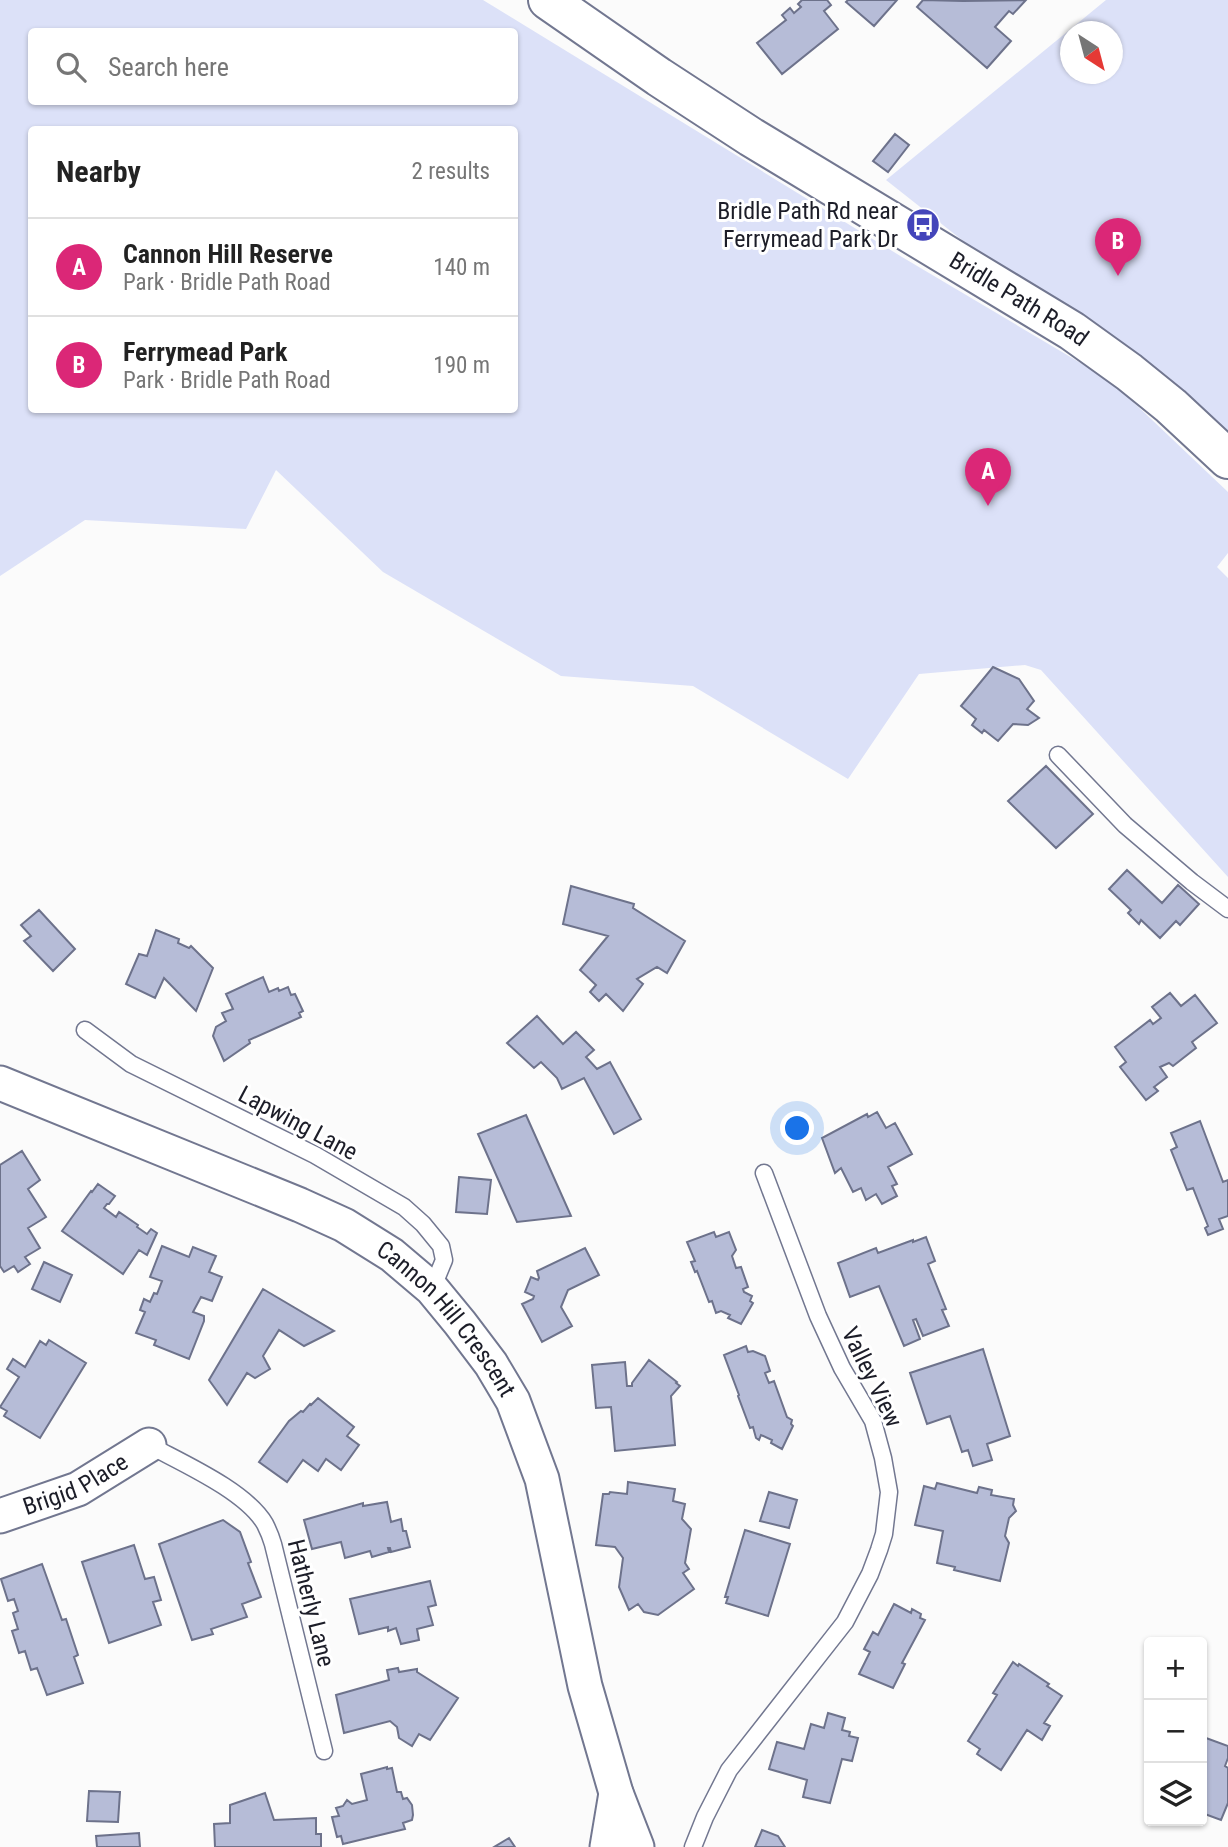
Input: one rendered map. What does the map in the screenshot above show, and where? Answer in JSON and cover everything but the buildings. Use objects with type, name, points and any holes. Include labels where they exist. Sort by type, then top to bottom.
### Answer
[{"type":"street","name":"Bridle Path Road","points":[[548,0],[751,137],[1072,331],[1171,406],[1228,459]]},
{"type":"street","name":"Cannon Hill Crescent","points":[[0,1083],[300,1205],[344,1226],[392,1255],[432,1289],[460,1322],[491,1364],[513,1401],[528,1437],[541,1479],[585,1686],[616,1793],[637,1847]]},
{"type":"street","name":"Brigid Place","points":[[0,1516],[78,1489],[149,1445]]},
{"type":"street","name":"Cannon Hill Crescent","points":[[607,1847],[616,1793]]},
{"type":"lane","points":[[1058,755],[1125,825],[1228,909]]},
{"type":"lane","name":"Lapwing Lane","points":[[85,1030],[131,1064],[315,1155],[404,1208],[423,1224],[441,1246],[444,1261],[432,1289]]},
{"type":"lane","name":"Valley View","points":[[693,1847],[729,1770],[845,1622],[870,1574],[879,1550],[884,1534],[889,1492],[873,1421],[842,1368],[818,1316],[764,1173]]},
{"type":"lane","name":"Hatherly Lane","points":[[149,1445],[220,1484],[251,1507],[265,1523],[273,1544],[324,1751]]},
{"type":"shaded area","points":[[0,0],[483,0],[902,257],[1111,381],[1228,492],[1228,553],[1217,567],[1228,578],[1228,877],[1041,670],[1025,665],[919,674],[848,779],[693,686],[561,676],[383,572],[276,470],[246,529],[85,520],[0,576]]},
{"type":"shaded area","points":[[1106,0],[1228,0],[1228,459],[1129,372],[886,180],[1060,38],[1060,84],[1123,84],[1123,21],[1080,21]]},
{"type":"place","name":"Bridle Path Rd near Ferrymead Park Dr","points":[[923,225]]},
{"type":"place","name":"Ferrymead Park","points":[[1118,276]]},
{"type":"place","name":"Cannon Hill Reserve","points":[[988,506]]}]
